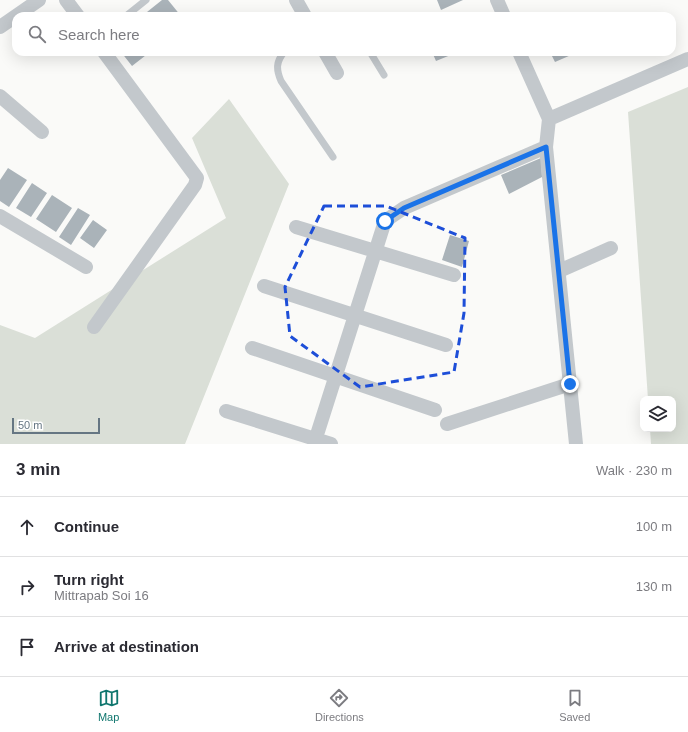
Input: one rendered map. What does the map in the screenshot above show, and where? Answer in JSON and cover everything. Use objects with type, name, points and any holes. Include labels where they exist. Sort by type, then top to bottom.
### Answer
[{"type":"street","points":[[22,12],[39,0]]},
{"type":"street","points":[[66,0],[75,12]]},
{"type":"street","points":[[296,0],[303,12]]},
{"type":"street","points":[[497,0],[502,12]]},
{"type":"street","points":[[0,27],[12,19]]},
{"type":"street","points":[[94,328],[195,185],[197,178],[107,56]]},
{"type":"street","points":[[327,56],[337,73]]},
{"type":"street","points":[[522,56],[549,119],[546,147],[570,384],[574,443]]},
{"type":"street","points":[[549,119],[688,59]]},
{"type":"street","points":[[0,96],[42,132]]},
{"type":"street","points":[[314,442],[377,251],[385,221],[404,208],[546,147]]},
{"type":"street","points":[[0,218],[86,267]]},
{"type":"street","points":[[296,227],[454,275]]},
{"type":"street","points":[[559,271],[611,248]]},
{"type":"street","points":[[264,286],[446,345]]},
{"type":"street","points":[[252,348],[435,410]]},
{"type":"street","points":[[447,424],[570,384]]},
{"type":"street","points":[[226,411],[314,442],[331,444]]},
{"type":"lane","points":[[131,12],[146,0]]},
{"type":"lane","points":[[282,56],[278,64],[277,72],[281,81],[333,157]]},
{"type":"lane","points":[[372,56],[384,75]]},
{"type":"highlighted area","points":[[324,206],[386,206],[465,238],[464,313],[454,372],[360,387],[290,336],[285,287]]},
{"type":"shaded area","points":[[688,87],[688,444],[651,444],[650,432],[676,432],[676,396],[648,396],[628,112]]},
{"type":"shaded area","points":[[229,99],[289,184],[185,444],[0,444],[0,325],[35,338],[226,218],[192,138]]},
{"type":"building","points":[[162,0],[168,0],[178,12],[147,12]]},
{"type":"building","points":[[437,0],[463,0],[441,10]]},
{"type":"building","points":[[124,56],[145,56],[132,66]]},
{"type":"building","points":[[434,56],[448,56],[436,61]]},
{"type":"building","points":[[552,56],[569,56],[555,62]]},
{"type":"building","points":[[541,158],[542,177],[509,194],[501,175]]},
{"type":"building","points":[[8,168],[27,180],[9,207],[0,201],[0,180]]},
{"type":"building","points":[[32,183],[47,193],[31,217],[16,208]]},
{"type":"building","points":[[52,195],[72,208],[56,232],[36,219]]},
{"type":"building","points":[[78,208],[90,215],[71,245],[59,237]]},
{"type":"building","points":[[93,220],[107,230],[94,248],[80,238]]},
{"type":"building","points":[[450,235],[469,241],[462,267],[442,260]]},
{"type":"route","points":[[385,221],[404,208],[546,147],[570,384]]}]
